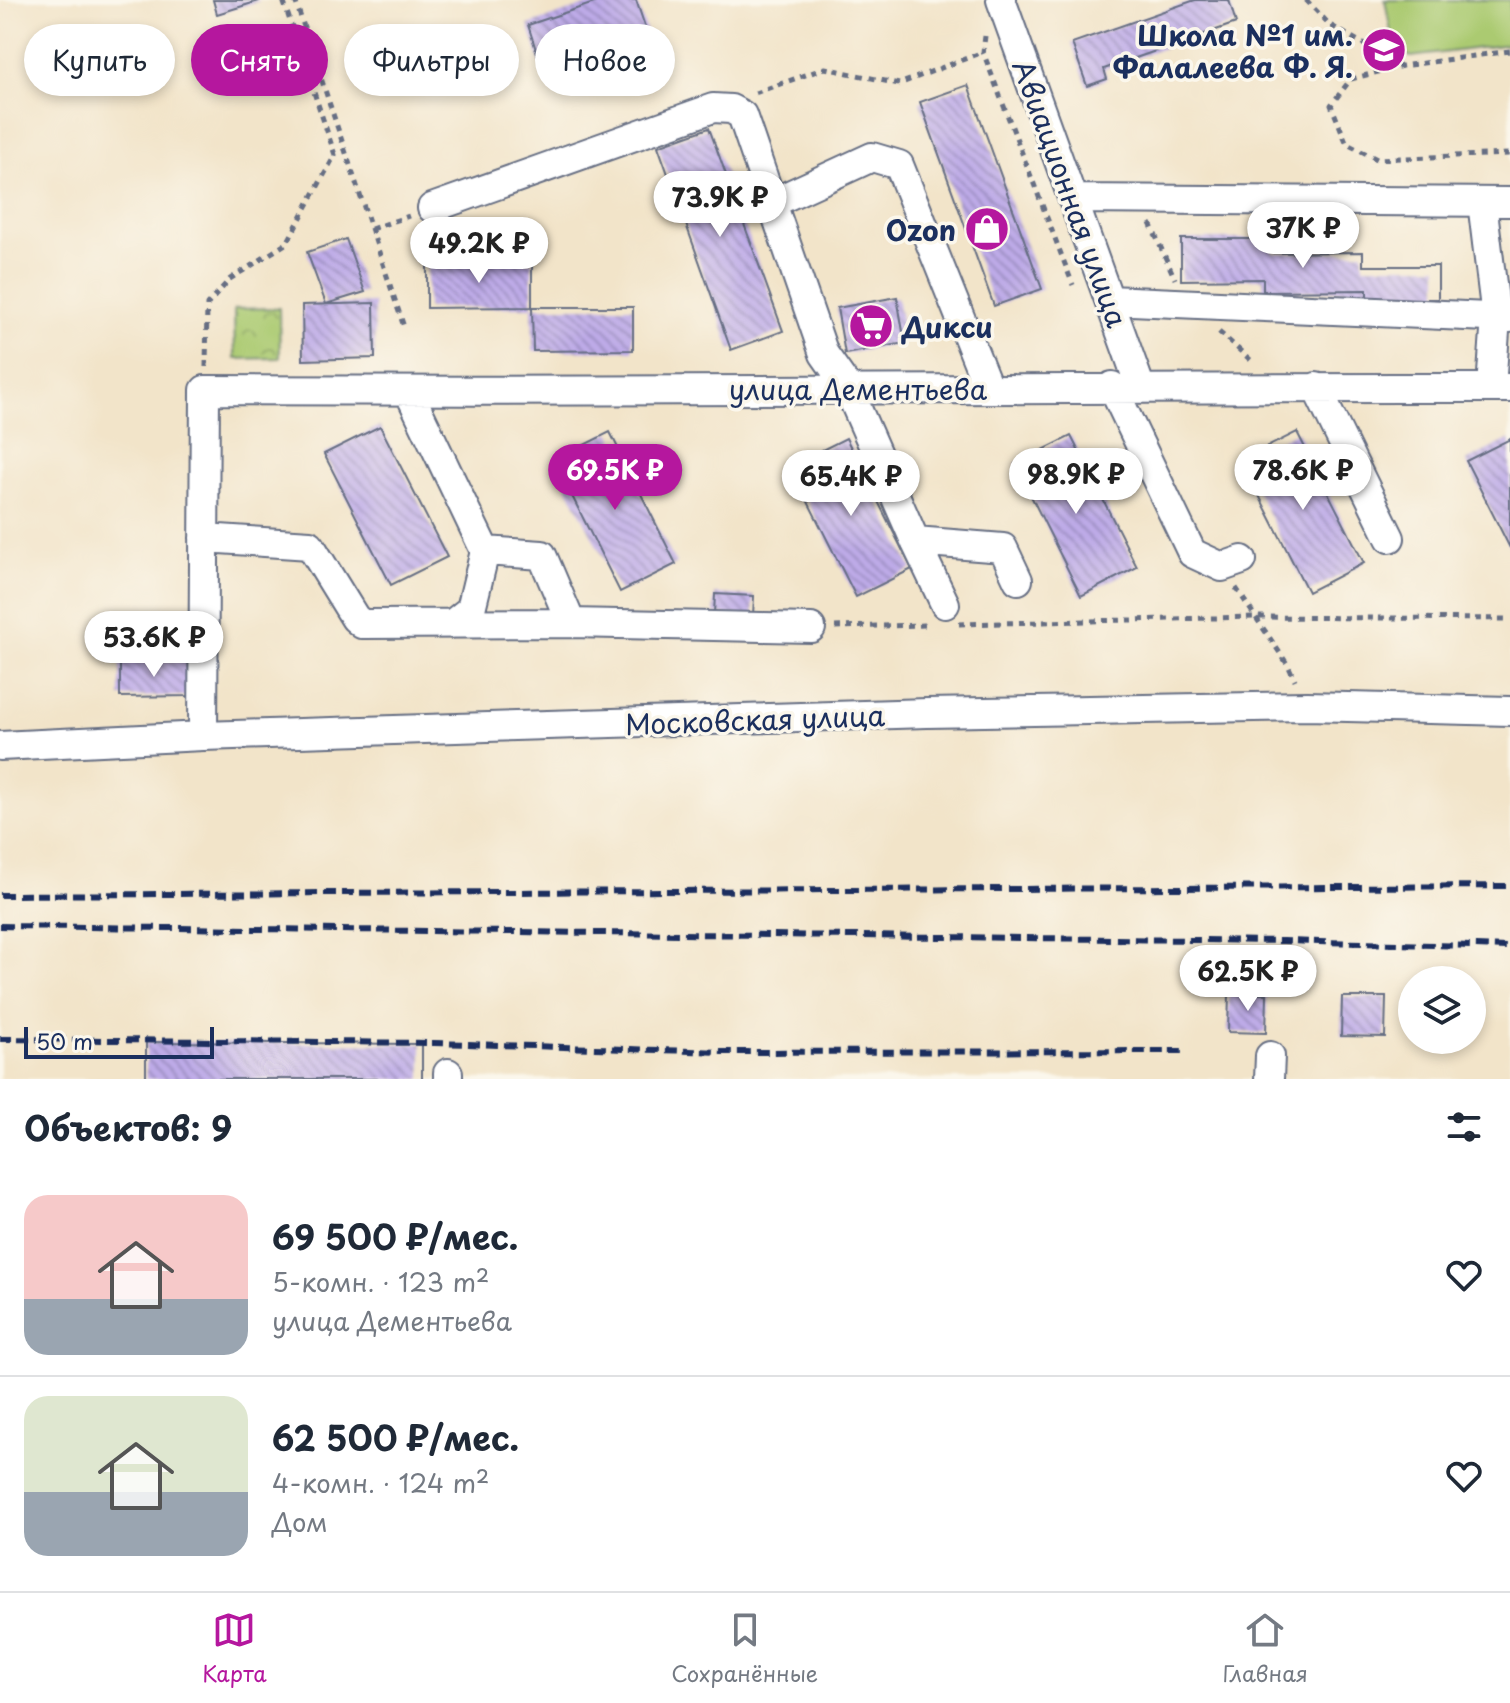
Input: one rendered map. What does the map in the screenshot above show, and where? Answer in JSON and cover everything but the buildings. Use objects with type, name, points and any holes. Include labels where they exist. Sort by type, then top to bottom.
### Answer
[{"type":"street","name":"Авиационная улица","points":[[994,12],[1073,199],[1140,386]]},
{"type":"street","points":[[432,208],[713,108],[731,109],[742,115],[824,354],[848,388],[946,618]]},
{"type":"street","points":[[772,203],[872,157],[899,165],[988,387]]},
{"type":"street","points":[[1073,199],[1496,202],[1503,317],[1500,388]]},
{"type":"street","points":[[1109,300],[1503,317]]},
{"type":"street","name":"улица Дементьева","points":[[205,390],[409,392],[1112,386],[1500,388]]},
{"type":"street","points":[[1112,386],[1192,553],[1232,563]]},
{"type":"street","points":[[1316,387],[1390,538]]},
{"type":"street","points":[[203,736],[205,390]]},
{"type":"street","points":[[409,392],[485,551],[471,609],[452,624]]},
{"type":"street","points":[[204,538],[310,545],[355,618],[362,624],[571,623],[811,628]]},
{"type":"street","points":[[915,541],[1003,548],[1018,580]]},
{"type":"street","points":[[485,551],[542,555],[571,623]]},
{"type":"street","name":"Московская улица","points":[[0,746],[203,736],[895,714],[1307,706],[1510,711]]},
{"type":"path","points":[[205,390],[207,305],[230,279],[287,243],[335,155],[283,0]]},
{"type":"path","points":[[295,0],[405,330]]},
{"type":"path","points":[[1306,0],[1330,25],[1402,66]]},
{"type":"path","points":[[994,12],[983,52],[1078,299]]},
{"type":"path","points":[[1510,51],[1402,66],[1351,79],[1331,105],[1347,144],[1377,159],[1510,154]]},
{"type":"path","points":[[713,108],[825,68],[899,84],[983,52]]},
{"type":"path","points":[[371,229],[432,208]]},
{"type":"path","points":[[1232,563],[1255,617],[1288,665],[1307,706]]},
{"type":"path","points":[[811,628],[946,618],[1510,619]]},
{"type":"green space","points":[[1385,0],[1510,0],[1510,44],[1411,57],[1397,50]]},
{"type":"green space","points":[[279,308],[280,358],[235,359],[234,309]]},
{"type":"railway","points":[[0,895],[1510,886]]},
{"type":"railway","points":[[0,926],[1283,941],[1510,947]]},
{"type":"railway","points":[[0,1039],[434,1043],[723,1052],[1184,1051]]},
{"type":"place","name":"Школа №1 им. Фалалеева Ф. Я.","points":[[1384,50]]},
{"type":"place","name":"Ozon","points":[[987,229]]},
{"type":"place","name":"Дикси","points":[[871,326]]}]
